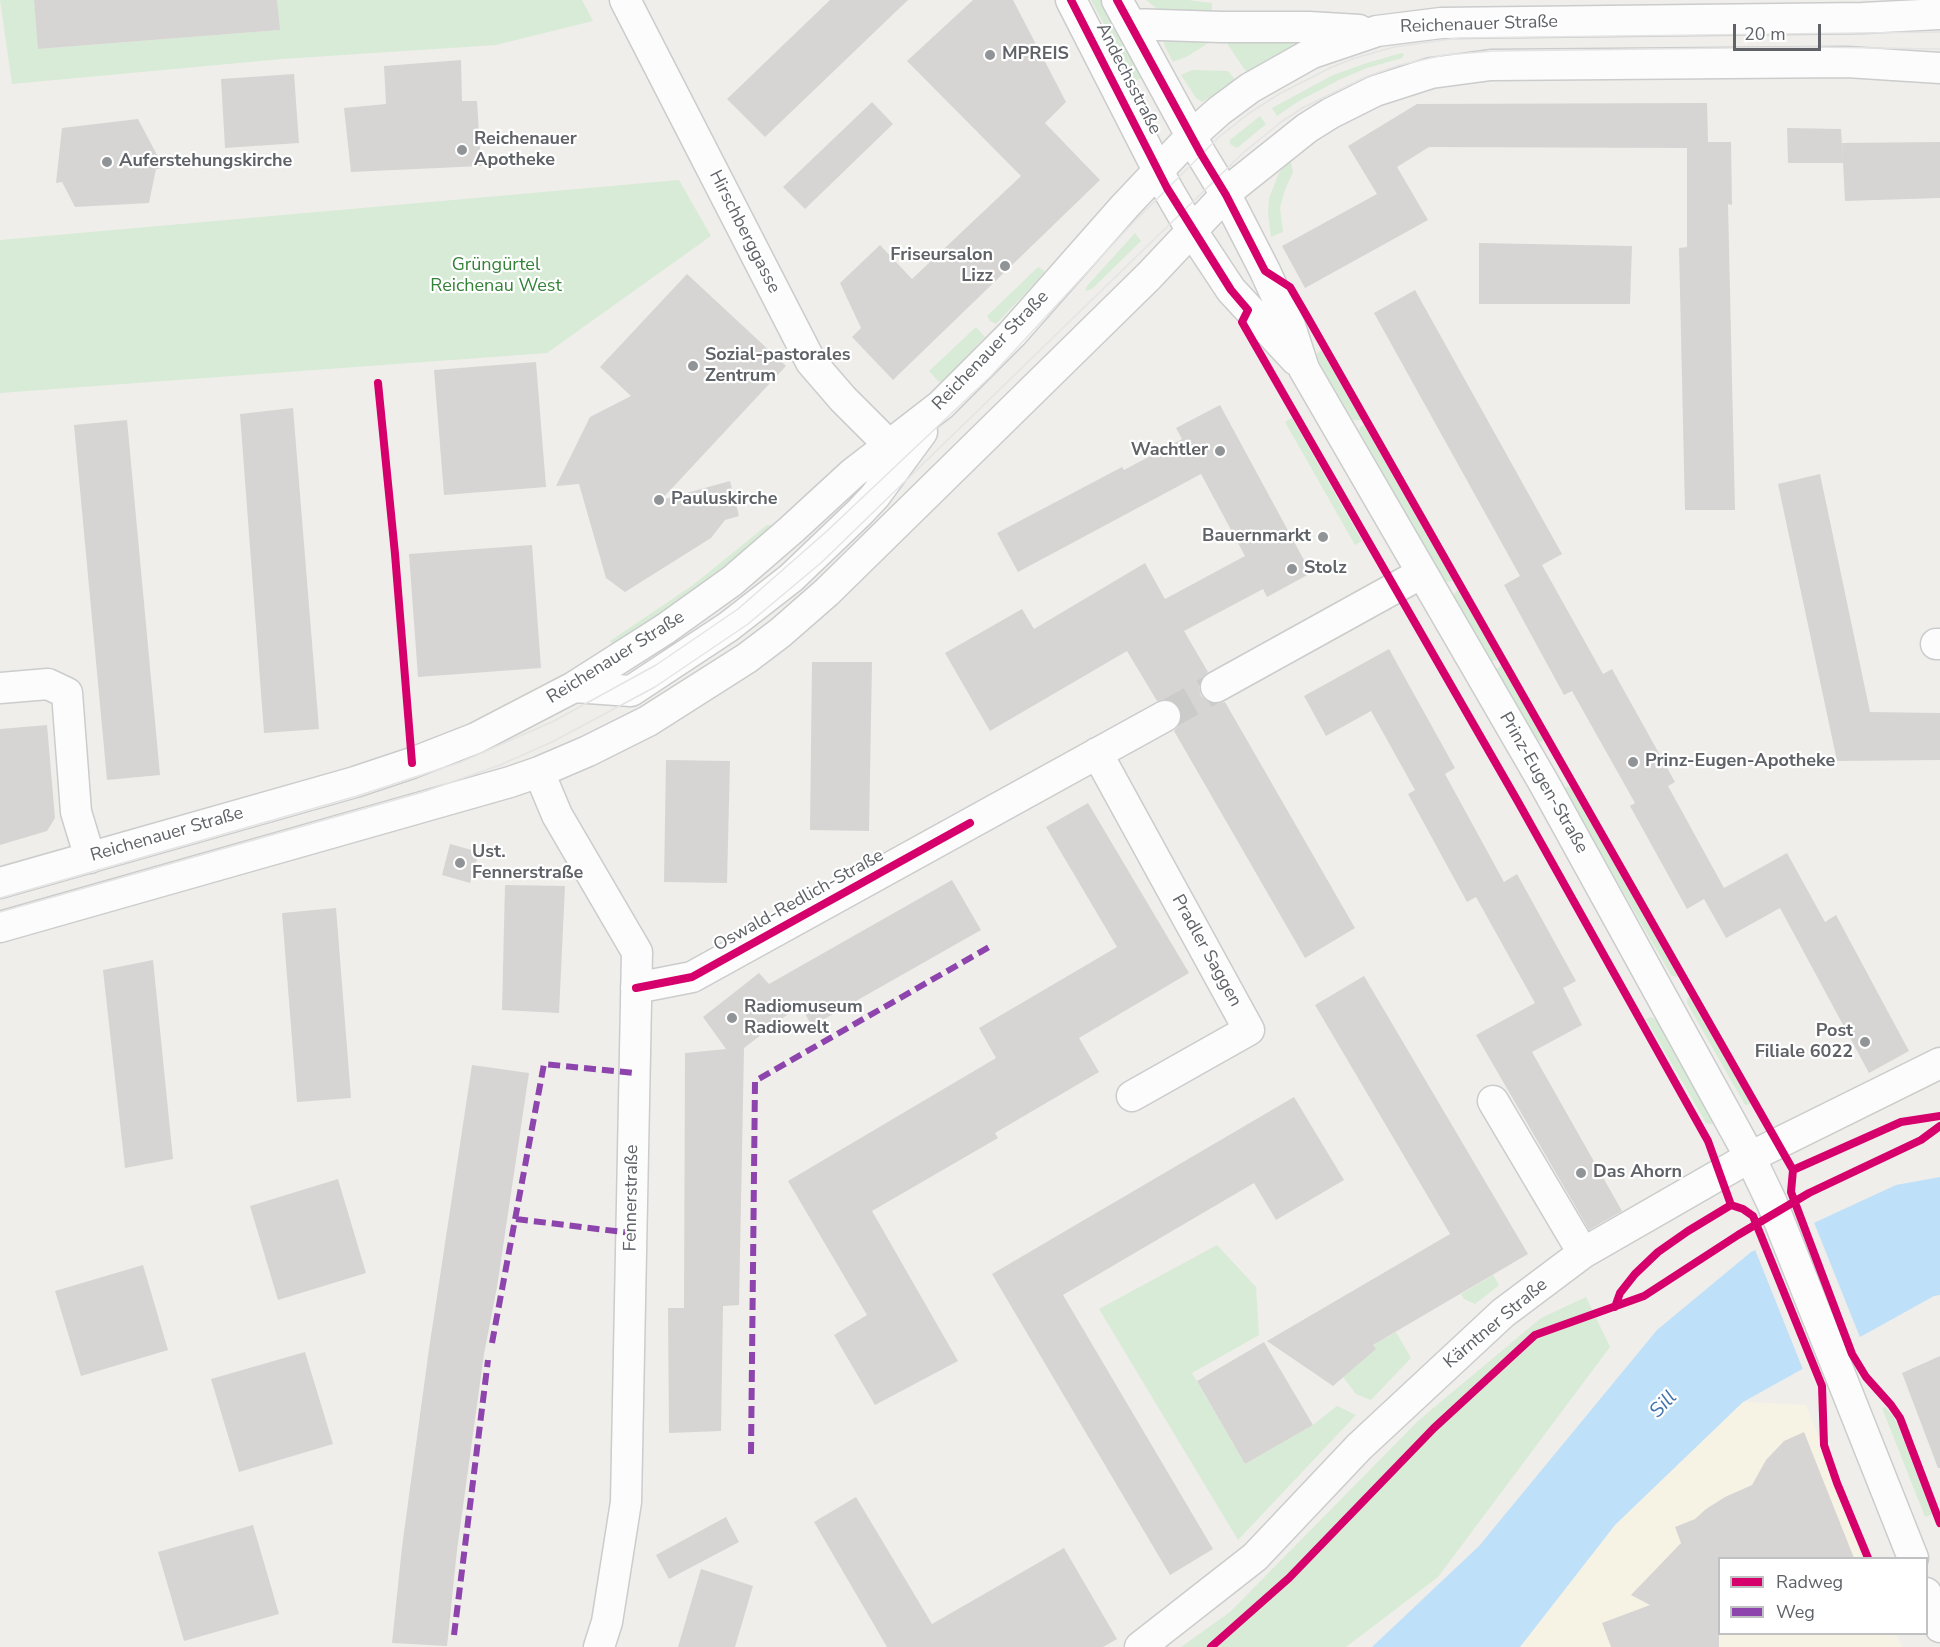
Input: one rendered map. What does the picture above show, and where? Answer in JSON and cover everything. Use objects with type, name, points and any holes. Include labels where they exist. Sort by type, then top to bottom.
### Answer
[{"type":"street","name":"Hirschberggasse","points":[[625,0],[811,362],[843,399],[889,445]]},
{"type":"street","name":"Andechsstraße","points":[[1071,0],[1159,171]]},
{"type":"street","name":"Reichenauer Straße","points":[[0,883],[355,782],[412,763],[476,738],[574,687],[665,629],[732,581],[784,537],[853,473],[941,405],[1012,334],[1125,206],[1191,136],[1219,111],[1268,77],[1312,53],[1377,31],[1441,23],[1628,10],[1851,18],[1940,14]]},
{"type":"street","name":"Andechsstraße","points":[[1124,12],[1191,136]]},
{"type":"street","points":[[1124,12],[1221,27],[1309,27],[1377,31]]},
{"type":"street","points":[[0,927],[406,813],[539,772],[648,721],[712,682],[780,633],[843,577],[1149,276],[1226,195],[1286,144],[1331,113],[1375,91],[1431,73],[1491,65],[1847,62],[1940,68]]},
{"type":"street","name":"Prinz-Eugen-Straße","points":[[1191,136],[1226,195],[1274,290],[1304,369],[1545,785],[1750,1157],[1772,1203],[1913,1557]]},
{"type":"street","name":"Prinz-Eugen-Straße","points":[[1159,171],[1192,231],[1231,290],[1304,369]]},
{"type":"street","points":[[613,739],[632,691],[681,660],[759,604],[821,550],[875,496],[941,405]]},
{"type":"street","points":[[875,496],[980,442]]},
{"type":"street","points":[[1216,687],[1422,573]]},
{"type":"street","points":[[0,688],[48,684],[67,693],[76,812],[90,858]]},
{"type":"street","points":[[574,687],[632,691]]},
{"type":"street","name":"Oswald-Redlich-Straße","points":[[636,988],[692,977],[1165,716]]},
{"type":"street","name":"Pradler Saggen","points":[[1097,753],[1250,1030],[1132,1096]]},
{"type":"street","name":"Fennerstraße","points":[[539,772],[557,814],[637,952],[626,1502],[607,1622],[599,1647]]},
{"type":"street","name":"Kärntner Straße","points":[[1140,1647],[1255,1557],[1359,1447],[1503,1313],[1583,1253],[1750,1157],[1940,1063]]},
{"type":"street","points":[[1493,1101],[1583,1253]]},
{"type":"street","points":[[1928,1598],[1940,1627]]},
{"type":"shaded area","points":[[1743,1402],[1806,1405],[1867,1557],[1718,1557],[1718,1635],[1896,1635],[1902,1647],[1520,1647],[1615,1525]]},
{"type":"green space","points":[[0,0],[34,0],[39,49],[279,30],[277,0],[582,0],[593,21],[496,45],[282,59],[12,84]]},
{"type":"green space","points":[[1091,0],[1106,0],[1147,76],[1135,81]]},
{"type":"green space","points":[[1146,0],[1188,0],[1212,3],[1212,18],[1160,11]]},
{"type":"green space","points":[[1228,36],[1304,40],[1247,73],[1228,45]]},
{"type":"green space","points":[[1163,39],[1213,40],[1188,56],[1173,62]]},
{"type":"green space","points":[[1401,53],[1404,54],[1402,58],[1367,68],[1341,79],[1299,101],[1277,116],[1272,108],[1333,75]]},
{"type":"green space","points":[[1192,70],[1228,71],[1236,81],[1202,102],[1196,98],[1181,75]]},
{"type":"green space","points":[[1260,116],[1266,124],[1237,148],[1230,144],[1230,140]]},
{"type":"green space","points":[[1290,159],[1293,172],[1280,208],[1283,232],[1271,237],[1268,214],[1269,198],[1279,173]]},
{"type":"green space","name":"Grüngürtel Reichenau West","points":[[679,180],[711,236],[547,353],[0,393],[0,240]]},
{"type":"green space","points":[[1135,233],[1141,241],[1092,289],[1085,291],[1087,286]]},
{"type":"green space","points":[[1038,267],[1045,271],[1036,282],[996,324],[990,321],[987,316]]},
{"type":"green space","points":[[976,327],[985,337],[941,382],[938,381],[929,371]]},
{"type":"green space","points":[[1321,350],[1362,420],[1353,420],[1338,395],[1315,355]]},
{"type":"green space","points":[[1292,418],[1362,541],[1355,545],[1285,422]]},
{"type":"green space","points":[[1364,425],[1453,581],[1445,582],[1359,431]]},
{"type":"green space","points":[[767,525],[772,525],[778,531],[615,650],[610,641],[693,585]]},
{"type":"green space","points":[[1458,590],[1498,660],[1491,661],[1453,595]]},
{"type":"green space","points":[[1501,665],[1544,740],[1540,742],[1536,740],[1496,670]]},
{"type":"green space","points":[[1567,786],[1572,789],[1679,975],[1677,977],[1671,975],[1566,793]]},
{"type":"green space","points":[[1691,996],[1738,1077],[1750,1104],[1745,1105],[1687,1003],[1687,998]]},
{"type":"green space","points":[[1651,1017],[1658,1021],[1713,1120],[1712,1124],[1706,1123],[1646,1019]]},
{"type":"green space","points":[[1217,1245],[1256,1287],[1259,1335],[1192,1373],[1245,1464],[1313,1425],[1337,1406],[1356,1415],[1238,1540],[1099,1309]]},
{"type":"green space","points":[[1493,1275],[1499,1285],[1497,1287],[1475,1304],[1464,1299],[1461,1294]]},
{"type":"green space","points":[[1586,1297],[1610,1347],[1438,1577],[1346,1647],[1181,1647],[1230,1612],[1419,1420],[1541,1318]]},
{"type":"green space","points":[[1396,1332],[1411,1358],[1371,1400],[1356,1394],[1343,1377],[1375,1349],[1373,1345]]},
{"type":"green space","points":[[1885,1407],[1898,1426],[1933,1514],[1925,1517],[1882,1408]]},
{"type":"water","name":"Sill","points":[[1940,1177],[1940,1295],[1934,1296],[1743,1402],[1615,1525],[1520,1647],[1372,1647],[1479,1546],[1657,1330],[1751,1252],[1896,1185]]},
{"type":"pier","points":[[1813,1220],[1861,1340],[1804,1372],[1754,1247]]},
{"type":"building","points":[[34,0],[277,0],[280,30],[38,49]]},
{"type":"building","points":[[830,0],[908,0],[765,137],[727,99]]},
{"type":"building","points":[[973,0],[1013,0],[1066,102],[1045,123],[1100,180],[893,380],[852,337],[861,328],[840,283],[880,245],[912,279],[1021,176],[907,61]]},
{"type":"building","points":[[461,60],[462,101],[477,101],[481,166],[351,172],[344,108],[386,104],[384,66]]},
{"type":"building","points":[[294,74],[299,143],[225,148],[221,79]]},
{"type":"building","points":[[872,102],[893,124],[805,209],[783,187]]},
{"type":"building","points":[[1707,103],[1708,142],[1731,142],[1732,205],[1728,204],[1735,510],[1685,510],[1679,248],[1687,247],[1687,148],[1429,147],[1397,167],[1428,220],[1305,288],[1282,246],[1377,194],[1348,146],[1417,104]]},
{"type":"building","name":"Auferstehungskirche","points":[[138,119],[164,168],[156,169],[149,203],[75,207],[62,182],[56,183],[62,128]]},
{"type":"building","points":[[1787,128],[1841,129],[1843,163],[1788,163]]},
{"type":"building","points":[[1940,142],[1940,198],[1845,201],[1842,143]]},
{"type":"building","points":[[1479,243],[1632,246],[1630,304],[1479,304]]},
{"type":"building","points":[[687,274],[786,366],[661,500],[730,481],[739,516],[725,520],[711,538],[625,592],[606,578],[579,484],[556,486],[590,417],[631,396],[600,367]]},
{"type":"building","points":[[1415,290],[1562,554],[1542,565],[1603,674],[1612,669],[1675,782],[1668,786],[1724,888],[1787,853],[1825,922],[1836,915],[1909,1051],[1869,1073],[1780,908],[1726,938],[1704,899],[1687,909],[1630,806],[1635,803],[1572,691],[1564,695],[1504,585],[1520,576],[1374,313]]},
{"type":"building","points":[[536,362],[546,487],[444,495],[434,370]]},
{"type":"building","points":[[1220,405],[1311,573],[1267,597],[1263,589],[1184,631],[1208,672],[1202,678],[1199,686],[1201,696],[1215,704],[1225,702],[1355,928],[1305,958],[1174,731],[1182,717],[1180,707],[1166,699],[1157,701],[1127,651],[990,731],[945,653],[1022,609],[1034,629],[1145,563],[1165,599],[1245,556],[1201,474],[1018,572],[997,533],[1122,467],[1124,470],[1182,439],[1176,428]]},
{"type":"building","points":[[293,408],[319,729],[264,733],[240,414]]},
{"type":"building","points":[[127,420],[160,775],[107,780],[74,425]]},
{"type":"building","points":[[1820,474],[1870,712],[1940,713],[1940,760],[1837,761],[1778,484]]},
{"type":"building","points":[[532,545],[541,668],[418,677],[409,554]]},
{"type":"building","points":[[1389,649],[1455,768],[1445,774],[1504,882],[1517,874],[1576,981],[1563,988],[1582,1025],[1532,1052],[1622,1211],[1589,1230],[1476,1035],[1535,1003],[1476,897],[1467,902],[1408,794],[1415,790],[1371,711],[1326,736],[1304,696]]},
{"type":"building","points":[[812,662],[872,662],[869,831],[810,830]]},
{"type":"building","points":[[47,725],[55,818],[47,831],[0,845],[0,729]]},
{"type":"building","points":[[666,760],[730,761],[727,883],[664,882]]},
{"type":"building","points":[[1088,803],[1189,973],[1079,1038],[1099,1072],[995,1133],[998,1138],[872,1211],[958,1361],[875,1405],[834,1335],[867,1315],[788,1181],[996,1058],[979,1028],[1117,947],[1046,827]]},
{"type":"building","name":"Ust. Fennerstraße","points":[[450,844],[479,852],[470,883],[442,875]]},
{"type":"building","points":[[952,880],[981,930],[812,1026],[800,1005],[744,1048],[739,1305],[723,1306],[721,1431],[669,1433],[668,1308],[684,1308],[685,1053],[726,1049],[703,1017],[759,973],[769,984]]},
{"type":"building","points":[[505,885],[565,886],[559,1013],[502,1010]]},
{"type":"building","points":[[336,908],[351,1098],[297,1102],[282,913]]},
{"type":"building","points":[[153,960],[173,1159],[125,1168],[103,970]]},
{"type":"building","points":[[1364,976],[1528,1254],[1373,1345],[1376,1349],[1333,1386],[1267,1341],[1450,1234],[1315,1005]]},
{"type":"building","points":[[472,1065],[529,1073],[497,1287],[484,1354],[457,1550],[447,1646],[392,1643],[402,1547],[429,1349]]},
{"type":"building","points":[[1294,1097],[1344,1180],[1276,1220],[1254,1183],[1063,1295],[1213,1549],[1170,1575],[992,1274]]},
{"type":"building","points":[[338,1179],[366,1273],[278,1300],[250,1206]]},
{"type":"building","points":[[143,1265],[168,1350],[81,1376],[55,1291]]},
{"type":"building","points":[[1264,1342],[1313,1425],[1245,1464],[1197,1381]]},
{"type":"building","points":[[305,1352],[333,1444],[239,1472],[211,1379]]},
{"type":"building","points":[[1940,1356],[1940,1468],[1938,1468],[1902,1373]]},
{"type":"building","points":[[1804,1432],[1854,1557],[1718,1557],[1719,1647],[1611,1647],[1602,1623],[1650,1605],[1631,1595],[1681,1543],[1675,1527],[1695,1519],[1725,1497],[1752,1485],[1766,1460],[1784,1441]]},
{"type":"building","points":[[856,1497],[932,1624],[1064,1548],[1117,1639],[1103,1647],[887,1647],[814,1522]]},
{"type":"building","points":[[726,1517],[739,1542],[669,1579],[656,1555]]},
{"type":"building","points":[[253,1525],[279,1614],[184,1641],[158,1552]]},
{"type":"building","points":[[701,1569],[753,1586],[735,1647],[678,1647]]},
{"type":"tunnel","points":[[1165,716],[1216,687]]},
{"type":"tram line","points":[[0,898],[357,796],[461,762],[554,721],[656,665],[738,609],[827,531],[991,376],[1127,229],[1219,137],[1248,114],[1279,94],[1332,67],[1394,47],[1458,38],[1940,32]]},
{"type":"tram line","points":[[0,912],[423,792],[500,765],[552,742],[655,687],[748,624],[822,562],[1244,152],[1281,122],[1304,107],[1368,76],[1400,65],[1444,55],[1494,51],[1811,47],[1940,49]]},
{"type":"marked path","points":[[751,1454],[755,1081],[991,946]]},
{"type":"marked path","points":[[492,1343],[544,1064],[634,1073]]},
{"type":"marked path","points":[[516,1219],[631,1233]]},
{"type":"marked path","points":[[454,1635],[488,1360]]},
{"type":"cycle path","points":[[1071,0],[1167,188],[1231,290],[1248,310],[1242,322],[1517,800],[1708,1141],[1731,1205]]},
{"type":"cycle path","points":[[1117,0],[1201,154],[1226,195],[1265,271],[1290,287],[1793,1170],[1791,1192],[1852,1354],[1866,1377],[1900,1418],[1940,1523]]},
{"type":"cycle path","points":[[378,383],[412,763]]},
{"type":"cycle path","points":[[636,988],[692,977],[970,823]]},
{"type":"cycle path","points":[[1793,1170],[1901,1122],[1940,1116]]},
{"type":"cycle path","points":[[1211,1647],[1289,1578],[1434,1428],[1535,1335],[1644,1296],[1738,1235],[1809,1193],[1921,1140],[1940,1126]]},
{"type":"cycle path","points":[[1615,1307],[1620,1293],[1635,1274],[1658,1252],[1688,1231],[1731,1205],[1753,1216],[1822,1386],[1824,1445],[1868,1557]]},
{"type":"place","name":"MPREIS","points":[[990,55]]},
{"type":"place","name":"Reichenauer Apotheke","points":[[462,150]]},
{"type":"place","name":"Auferstehungskirche","points":[[107,162]]},
{"type":"place","name":"Friseursalon Lizz","points":[[1005,266]]},
{"type":"place","name":"Sozial-pastorales Zentrum","points":[[693,366]]},
{"type":"place","name":"Wachtler","points":[[1220,451]]},
{"type":"place","name":"Pauluskirche","points":[[659,500]]},
{"type":"place","name":"Bauernmarkt","points":[[1323,537]]},
{"type":"place","name":"Stolz","points":[[1292,569]]},
{"type":"place","name":"Prinz-Eugen-Apotheke","points":[[1633,762]]},
{"type":"place","name":"Ust. Fennerstraße","points":[[460,863]]},
{"type":"place","name":"Radiomuseum Radiowelt","points":[[732,1018]]},
{"type":"place","name":"Post Filiale 6022","points":[[1865,1042]]},
{"type":"place","name":"Das Ahorn","points":[[1581,1173]]}]
